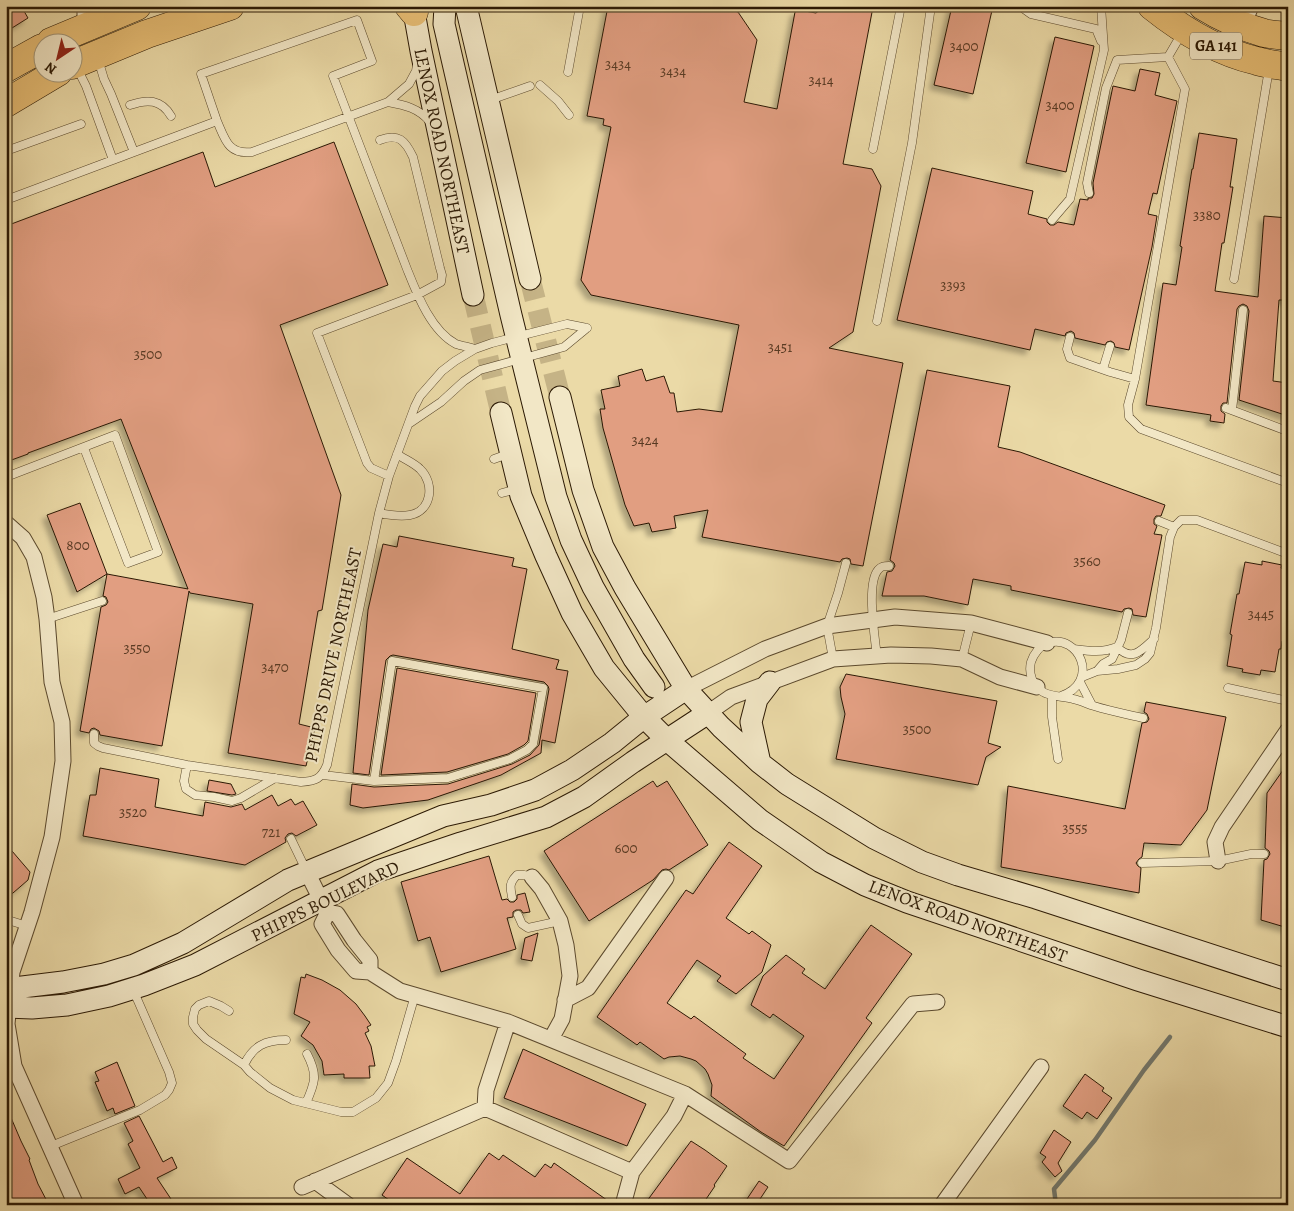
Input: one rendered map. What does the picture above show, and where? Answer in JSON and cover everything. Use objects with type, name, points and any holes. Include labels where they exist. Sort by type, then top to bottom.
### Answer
[{"type":"highway","points":[[65,32],[85,18],[136,6]]},
{"type":"highway","points":[[82,61],[147,34],[230,6]]},
{"type":"highway","name":"GA 141","points":[[1152,6],[1203,41],[1258,62],[1279,65]]},
{"type":"highway","name":"GA 141","points":[[1203,6],[1217,14],[1247,15],[1265,33],[1288,36]]},
{"type":"highway","points":[[6,68],[32,54]]},
{"type":"highway","points":[[6,103],[43,82]]},
{"type":"main road","points":[[466,6],[530,278]]},
{"type":"main road","points":[[426,10],[522,359],[556,496],[571,540],[593,587],[615,628],[654,687]]},
{"type":"main road","name":"LENOX ROAD NORTHEAST","points":[[426,10],[421,51],[473,296]]},
{"type":"main road","points":[[560,397],[583,490],[603,547],[625,588],[686,689],[721,728],[760,763],[787,784],[874,838],[922,862],[1288,980]]},
{"type":"main road","name":"LENOX ROAD NORTHEAST","points":[[501,413],[502,456],[511,491],[522,496],[546,556],[572,612],[604,668],[644,717],[667,740],[760,820],[821,862],[865,885],[907,902],[1138,980],[1288,1027]]},
{"type":"main road","points":[[760,763],[751,722],[757,698],[770,682]]},
{"type":"main road","points":[[654,687],[686,689]]},
{"type":"main road","points":[[644,717],[654,687]]},
{"type":"main road","name":"PHIPPS BOULEVARD","points":[[8,998],[32,1008],[67,1005],[132,989],[180,958],[183,942],[280,884],[443,816],[491,805],[535,790],[572,770],[644,717],[686,689]]},
{"type":"main road","name":"PHIPPS BOULEVARD","points":[[8,998],[63,982],[104,974],[134,965],[180,958],[324,906],[378,871],[546,817],[584,797],[708,713]]},
{"type":"street","points":[[82,32],[85,18]]},
{"type":"street","points":[[6,523],[23,538],[34,557],[44,597],[52,682],[62,722],[63,762],[52,836],[32,912],[14,964],[8,998],[7,1024],[10,1068],[50,1146],[76,1205]]},
{"type":"street","points":[[686,689],[765,649],[827,626],[895,617],[971,623],[1047,643]]},
{"type":"street","points":[[708,713],[731,697],[833,659],[891,655],[962,659],[1000,677],[1037,687]]},
{"type":"street","points":[[1218,861],[1215,842],[1222,827],[1288,730]]},
{"type":"street","points":[[307,872],[324,906],[326,916],[322,924],[338,950],[356,971],[370,972],[400,991],[508,1022],[685,1094],[789,1161],[913,1004],[937,1002]]},
{"type":"street","points":[[532,877],[542,889],[560,921],[566,945],[570,976],[562,1019],[551,1039]]},
{"type":"street","points":[[565,1000],[588,988],[666,878]]},
{"type":"street","points":[[485,1108],[486,1090],[508,1022]]},
{"type":"street","points":[[942,1205],[1041,1067]]},
{"type":"street","points":[[623,1205],[632,1172],[674,1116],[685,1094]]},
{"type":"street","points":[[348,1205],[308,1184],[485,1108],[632,1172]]},
{"type":"lane","points":[[568,72],[580,6]]},
{"type":"lane","points":[[873,149],[901,6]]},
{"type":"lane","points":[[877,321],[912,143],[931,6]]},
{"type":"lane","points":[[1022,6],[1031,14],[1096,29],[1104,50]]},
{"type":"lane","points":[[1052,220],[1070,199],[1104,50],[1101,6]]},
{"type":"lane","points":[[421,51],[416,71],[408,84],[388,102],[348,116],[252,152],[244,153],[236,151],[226,142],[201,74],[357,20],[372,61],[333,76],[348,116],[417,295],[427,314],[444,334],[456,344],[475,349]]},
{"type":"lane","points":[[1168,57],[1184,29]]},
{"type":"lane","points":[[1089,193],[1086,183],[1106,88],[1117,60],[1168,57]]},
{"type":"lane","points":[[1168,57],[1185,89],[1135,379],[1128,404],[1129,417],[1142,428],[1288,483]]},
{"type":"lane","points":[[1234,279],[1279,65]]},
{"type":"lane","points":[[82,68],[104,79],[134,152]]},
{"type":"lane","points":[[82,78],[113,160]]},
{"type":"lane","points":[[540,85],[558,101],[569,116]]},
{"type":"lane","points":[[488,101],[530,86]]},
{"type":"lane","points":[[130,105],[141,101],[150,101],[163,106],[171,116]]},
{"type":"lane","points":[[388,102],[404,105],[424,115],[438,133]]},
{"type":"lane","points":[[6,200],[217,121]]},
{"type":"lane","points":[[6,151],[81,124]]},
{"type":"lane","points":[[380,140],[394,136],[405,142],[413,157],[442,275],[441,282],[417,295],[317,333],[366,463],[389,476]]},
{"type":"lane","points":[[1243,310],[1229,409],[1287,431]]},
{"type":"lane","name":"PHIPPS DRIVE NORTHEAST","points":[[94,734],[94,743],[103,748],[187,765],[301,782],[317,779],[323,774],[327,765],[379,514],[389,476],[415,406],[420,396],[430,384],[455,360],[475,349],[567,324],[587,328],[564,347],[522,359]]},
{"type":"lane","points":[[1070,337],[1067,349],[1070,358],[1135,379]]},
{"type":"lane","points":[[1103,369],[1110,346]]},
{"type":"lane","points":[[410,423],[441,402],[464,381],[480,370],[522,359]]},
{"type":"lane","points":[[6,477],[115,435],[158,552],[128,564],[84,448]]},
{"type":"lane","points":[[379,514],[412,515],[422,509],[428,500],[430,489],[427,478],[420,468],[397,454]]},
{"type":"lane","points":[[1081,679],[1097,671],[1118,669],[1140,663],[1150,653],[1154,639],[1170,536],[1174,527],[1181,520],[1197,520],[1288,554]]},
{"type":"lane","points":[[1159,521],[1174,527]]},
{"type":"lane","points":[[833,659],[827,626],[846,563]]},
{"type":"lane","points":[[877,657],[872,598],[874,577],[883,566],[889,566]]},
{"type":"lane","points":[[47,619],[102,601]]},
{"type":"lane","points":[[1097,671],[1112,658],[1121,640],[1128,614]]},
{"type":"lane","points":[[962,659],[971,623]]},
{"type":"lane","points":[[1117,647],[1123,653],[1133,654],[1145,648],[1154,639]]},
{"type":"lane","points":[[1061,696],[1076,688],[1081,679],[1082,667],[1080,656],[1066,644],[1057,642],[1047,643],[1034,654],[1030,663],[1032,680],[1044,693],[1075,699],[1143,718]]},
{"type":"lane","points":[[1074,649],[1107,651],[1117,647]]},
{"type":"lane","points":[[323,774],[374,780],[448,778],[510,759],[527,750],[533,744],[544,688],[392,661],[374,780]]},
{"type":"lane","points":[[1081,679],[1092,705]]},
{"type":"lane","points":[[1228,688],[1288,701]]},
{"type":"lane","points":[[1052,696],[1052,717],[1058,759]]},
{"type":"lane","points":[[187,765],[184,781],[186,789],[195,795],[232,801],[241,798],[275,778]]},
{"type":"lane","points":[[249,774],[256,778],[258,782],[256,789]]},
{"type":"lane","points":[[291,839],[307,872]]},
{"type":"lane","points":[[1142,863],[1218,861],[1251,854],[1264,854]]},
{"type":"lane","points":[[512,897],[510,888],[512,881],[517,876],[532,877]]},
{"type":"lane","points":[[518,915],[522,924],[528,928],[560,921]]},
{"type":"lane","points":[[6,918],[27,926]]},
{"type":"lane","points":[[50,1146],[140,1110],[165,1095],[169,1090],[172,1083],[169,1072],[132,989]]},
{"type":"lane","points":[[229,1011],[209,1001],[195,1009],[193,1024],[206,1040],[244,1065],[270,1088],[293,1100],[341,1112],[353,1112],[376,1098],[388,1083],[414,995]]},
{"type":"lane","points":[[244,1065],[253,1051],[263,1043],[286,1040]]},
{"type":"lane","points":[[306,1103],[312,1090],[314,1078],[313,1066],[307,1054]]},
{"type":"building","points":[[6,6],[21,6],[28,18],[12,28],[11,25],[6,28]]},
{"type":"building","points":[[608,6],[716,6],[738,12],[757,40],[744,102],[777,109],[795,12],[799,10],[816,13],[825,6],[849,11],[850,6],[873,7],[843,164],[872,169],[881,186],[853,332],[829,348],[903,363],[863,566],[851,564],[850,559],[847,558],[842,559],[840,562],[702,537],[708,510],[674,516],[676,528],[652,532],[649,523],[634,526],[625,505],[603,428],[600,409],[605,409],[601,390],[620,386],[618,376],[642,369],[646,381],[664,376],[670,393],[674,393],[677,412],[699,409],[722,412],[739,325],[591,295],[581,280],[611,127],[603,125],[604,119],[587,116]]},
{"type":"building","points":[[952,6],[993,6],[973,94],[934,85]]},
{"type":"building","points":[[1055,37],[1094,46],[1066,172],[1026,163]]},
{"type":"building","points":[[1140,69],[1160,73],[1155,95],[1177,101],[1157,194],[1153,193],[1148,214],[1157,216],[1129,350],[1115,347],[1111,341],[1105,345],[1075,338],[1074,333],[1071,331],[1066,333],[1065,336],[1035,329],[1030,350],[897,320],[932,168],[1033,191],[1028,214],[1047,219],[1050,225],[1058,222],[1074,225],[1080,199],[1088,200],[1094,194],[1093,183],[1113,86],[1135,91]]},
{"type":"building","points":[[1199,133],[1237,139],[1230,187],[1233,187],[1215,291],[1258,297],[1264,216],[1288,218],[1288,300],[1279,300],[1273,381],[1288,383],[1288,416],[1239,400],[1249,311],[1247,306],[1243,304],[1237,309],[1227,403],[1223,403],[1221,406],[1221,411],[1225,414],[1224,423],[1210,421],[1211,415],[1146,405],[1163,283],[1176,285],[1182,247],[1180,246]]},
{"type":"building","points":[[334,142],[388,285],[280,325],[341,495],[322,610],[318,611],[299,724],[315,728],[306,766],[228,753],[253,604],[190,593],[189,591],[162,746],[100,735],[99,731],[94,728],[89,733],[80,731],[101,607],[108,602],[106,597],[103,596],[107,574],[188,589],[121,419],[6,462],[6,226],[203,152],[215,187]]},
{"type":"building","points":[[927,370],[1010,386],[998,447],[1020,452],[1165,505],[1161,516],[1156,516],[1154,519],[1154,524],[1157,526],[1154,534],[1162,535],[1146,617],[1133,615],[1132,609],[1129,608],[1124,609],[1122,612],[1011,590],[1011,586],[973,579],[968,605],[924,596],[882,596],[887,572],[892,571],[895,566],[890,560]]},
{"type":"building","points":[[80,503],[107,574],[77,592],[47,515]]},
{"type":"building","points":[[399,536],[514,558],[512,566],[527,569],[512,649],[559,660],[556,669],[568,671],[555,743],[542,740],[541,753],[501,775],[428,800],[363,808],[350,805],[352,784],[374,787],[448,784],[512,764],[530,755],[539,745],[549,689],[544,682],[390,656],[386,660],[369,775],[353,773],[368,610],[383,544],[397,547]]},
{"type":"building","points":[[1262,561],[1282,565],[1281,568],[1288,570],[1288,642],[1282,641],[1275,672],[1261,670],[1260,675],[1242,672],[1243,669],[1227,666],[1232,635],[1230,634],[1245,562],[1262,565]]},
{"type":"building","points":[[397,668],[536,693],[528,741],[508,754],[447,772],[381,775]]},
{"type":"building","points":[[846,674],[997,701],[988,743],[1001,747],[986,757],[978,785],[836,759],[845,714],[840,687]]},
{"type":"building","points":[[1146,702],[1226,717],[1207,810],[1181,845],[1144,843],[1142,857],[1136,863],[1141,868],[1139,893],[1001,867],[1008,786],[1125,809],[1142,723],[1147,722],[1149,719],[1144,712]]},
{"type":"building","points":[[1288,763],[1288,928],[1261,920],[1264,860],[1270,854],[1265,848],[1267,793]]},
{"type":"building","points":[[100,768],[159,779],[155,807],[203,816],[205,802],[231,807],[242,804],[245,810],[272,795],[278,806],[291,799],[295,805],[303,801],[317,825],[296,836],[292,833],[288,834],[285,838],[286,842],[245,865],[83,836],[90,795],[96,795]]},
{"type":"building","points":[[209,780],[231,784],[236,794],[207,791]]},
{"type":"building","points":[[653,781],[657,787],[667,781],[708,845],[669,870],[662,870],[653,880],[589,921],[544,851]]},
{"type":"building","points":[[729,842],[762,866],[726,918],[749,934],[752,931],[771,945],[762,972],[736,994],[717,981],[721,976],[697,960],[667,1003],[691,1019],[694,1016],[746,1054],[743,1058],[774,1079],[804,1036],[773,1014],[770,1018],[751,1005],[763,976],[786,955],[805,969],[802,973],[825,989],[871,925],[912,954],[866,1018],[872,1023],[784,1146],[711,1096],[712,1085],[708,1074],[696,1061],[680,1056],[664,1059],[640,1042],[637,1045],[597,1017],[686,890],[693,894]]},
{"type":"building","points":[[6,844],[30,872],[28,880],[6,899]]},
{"type":"building","points":[[489,856],[502,900],[507,899],[510,902],[514,902],[517,899],[517,895],[525,893],[530,912],[523,913],[521,910],[516,910],[513,912],[513,917],[507,918],[516,949],[441,972],[430,937],[418,941],[401,882]]},
{"type":"building","points":[[538,933],[532,961],[521,959],[525,938]]},
{"type":"building","points":[[306,974],[340,990],[356,1004],[371,1025],[367,1027],[369,1031],[365,1033],[371,1046],[375,1066],[369,1066],[370,1078],[344,1078],[344,1074],[324,1075],[322,1061],[313,1045],[301,1036],[310,1022],[294,1014],[301,977],[305,978]]},
{"type":"building","points":[[523,1049],[646,1104],[627,1146],[504,1098]]},
{"type":"building","points":[[117,1062],[135,1106],[115,1114],[113,1108],[107,1111],[95,1082],[99,1081],[95,1072]]},
{"type":"building","points":[[1085,1074],[1104,1088],[1102,1091],[1112,1098],[1097,1119],[1087,1112],[1082,1119],[1063,1106]]},
{"type":"building","points":[[6,1106],[30,1159],[38,1184],[49,1205],[12,1205],[6,1192]]},
{"type":"building","points":[[139,1116],[163,1162],[172,1157],[177,1168],[157,1178],[175,1205],[151,1205],[139,1187],[125,1194],[118,1179],[140,1168],[128,1144],[133,1141],[124,1123]]},
{"type":"building","points":[[1054,1130],[1071,1142],[1058,1163],[1062,1171],[1055,1177],[1042,1162],[1046,1157],[1040,1153]]},
{"type":"building","points":[[691,1141],[727,1166],[702,1205],[644,1205]]},
{"type":"building","points":[[489,1153],[499,1160],[503,1155],[535,1177],[545,1164],[551,1168],[554,1163],[614,1205],[396,1205],[382,1195],[407,1158],[460,1194]]},
{"type":"building","points":[[759,1181],[768,1187],[756,1205],[743,1205]]},
{"type":"waterway","points":[[1056,1205],[1054,1189],[1095,1140],[1144,1070],[1170,1037]]},
{"type":"tunnel","points":[[530,279],[560,397]]},
{"type":"tunnel","points":[[473,295],[501,413]]}]
